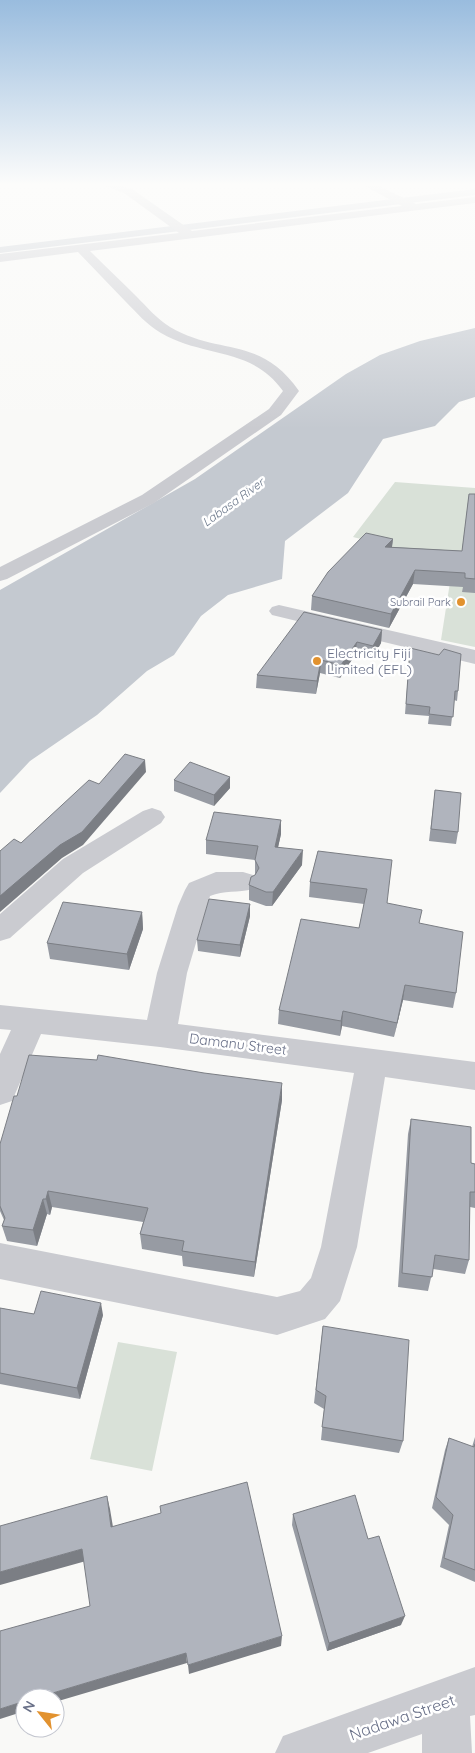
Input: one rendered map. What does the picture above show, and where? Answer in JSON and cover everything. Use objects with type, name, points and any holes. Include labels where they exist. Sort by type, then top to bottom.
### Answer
[{"type":"street","points":[[0,576],[148,499],[275,412],[291,391],[284,379],[246,354],[188,341],[166,331],[146,315],[98,266]]},
{"type":"street","points":[[279,611],[475,657]]},
{"type":"street","points":[[0,930],[73,866],[152,817]]},
{"type":"street","points":[[160,1034],[172,973],[192,906],[199,890],[216,882],[243,882]]},
{"type":"street","points":[[0,1091],[15,1019]]},
{"type":"street","name":"Damanu Street","points":[[15,1019],[160,1034],[475,1076]]},
{"type":"street","points":[[0,1261],[277,1316],[312,1306],[327,1288],[339,1247],[372,1061]]},
{"type":"street","points":[[447,1753],[460,1697]]},
{"type":"street","name":"Nadawa Street","points":[[300,1753],[460,1697]]},
{"type":"shaded area","name":"Subrail Park","points":[[395,482],[475,488],[475,647],[441,640],[453,563],[353,537]]},
{"type":"shaded area","points":[[118,1342],[177,1352],[152,1471],[90,1459]]},
{"type":"water","name":"Labasa River","points":[[475,328],[475,397],[459,402],[435,426],[383,439],[348,493],[285,541],[282,579],[228,595],[201,616],[174,655],[147,671],[97,715],[30,761],[0,793],[0,590],[195,479],[346,374],[380,355],[420,341]]},
{"type":"building","points":[[469,494],[475,494],[475,579],[465,578],[465,573],[415,570],[391,614],[312,596],[328,572],[366,533],[393,539],[385,547],[462,551]]},
{"type":"building","points":[[304,612],[382,630],[373,646],[357,642],[341,665],[321,660],[317,681],[257,675]]},
{"type":"building","points":[[410,648],[439,655],[444,649],[461,654],[458,691],[455,691],[453,717],[429,714],[430,707],[406,704]]},
{"type":"building","points":[[125,754],[145,760],[82,832],[60,845],[0,896],[0,851],[14,839],[21,843],[89,780],[99,784]]},
{"type":"building","points":[[190,762],[230,777],[214,795],[174,780]]},
{"type":"building","points":[[435,790],[461,793],[458,832],[431,829]]},
{"type":"building","points":[[214,812],[281,820],[275,847],[303,850],[273,892],[266,892],[249,885],[251,877],[255,875],[259,868],[255,860],[258,846],[206,840]]},
{"type":"building","points":[[318,851],[392,860],[387,903],[422,910],[419,923],[463,932],[456,993],[405,985],[397,1023],[343,1011],[341,1021],[279,1010],[301,919],[359,928],[367,889],[310,882]]},
{"type":"building","points":[[209,899],[250,904],[240,945],[197,940]]},
{"type":"building","points":[[63,902],[142,912],[127,954],[47,943]]},
{"type":"building","points":[[29,1055],[97,1060],[98,1055],[204,1073],[282,1083],[255,1262],[182,1251],[184,1241],[140,1234],[148,1208],[48,1191],[46,1199],[43,1199],[33,1230],[2,1226],[5,1218],[0,1206],[0,1144],[14,1096],[17,1096]]},
{"type":"building","points":[[411,1119],[471,1127],[471,1163],[475,1164],[475,1192],[470,1192],[469,1260],[435,1255],[432,1277],[402,1273]]},
{"type":"building","points":[[41,1291],[101,1303],[77,1388],[0,1373],[0,1308],[34,1314]]},
{"type":"building","points":[[323,1326],[409,1340],[403,1441],[322,1427],[326,1396],[316,1390]]},
{"type":"building","points":[[449,1438],[474,1447],[475,1444],[475,1570],[444,1558],[453,1515],[436,1497]]},
{"type":"building","points":[[247,1482],[282,1636],[188,1665],[186,1653],[65,1689],[15,1688],[15,1704],[0,1709],[0,1631],[90,1606],[82,1549],[0,1572],[0,1526],[107,1496],[111,1527],[161,1513],[160,1506]]},
{"type":"building","points":[[355,1495],[368,1539],[379,1536],[405,1616],[329,1643],[293,1514]]},
{"type":"place","name":"Subrail Park","points":[[461,602]]},
{"type":"place","name":"Electricity Fiji Limited (EFL)","points":[[317,661]]}]
